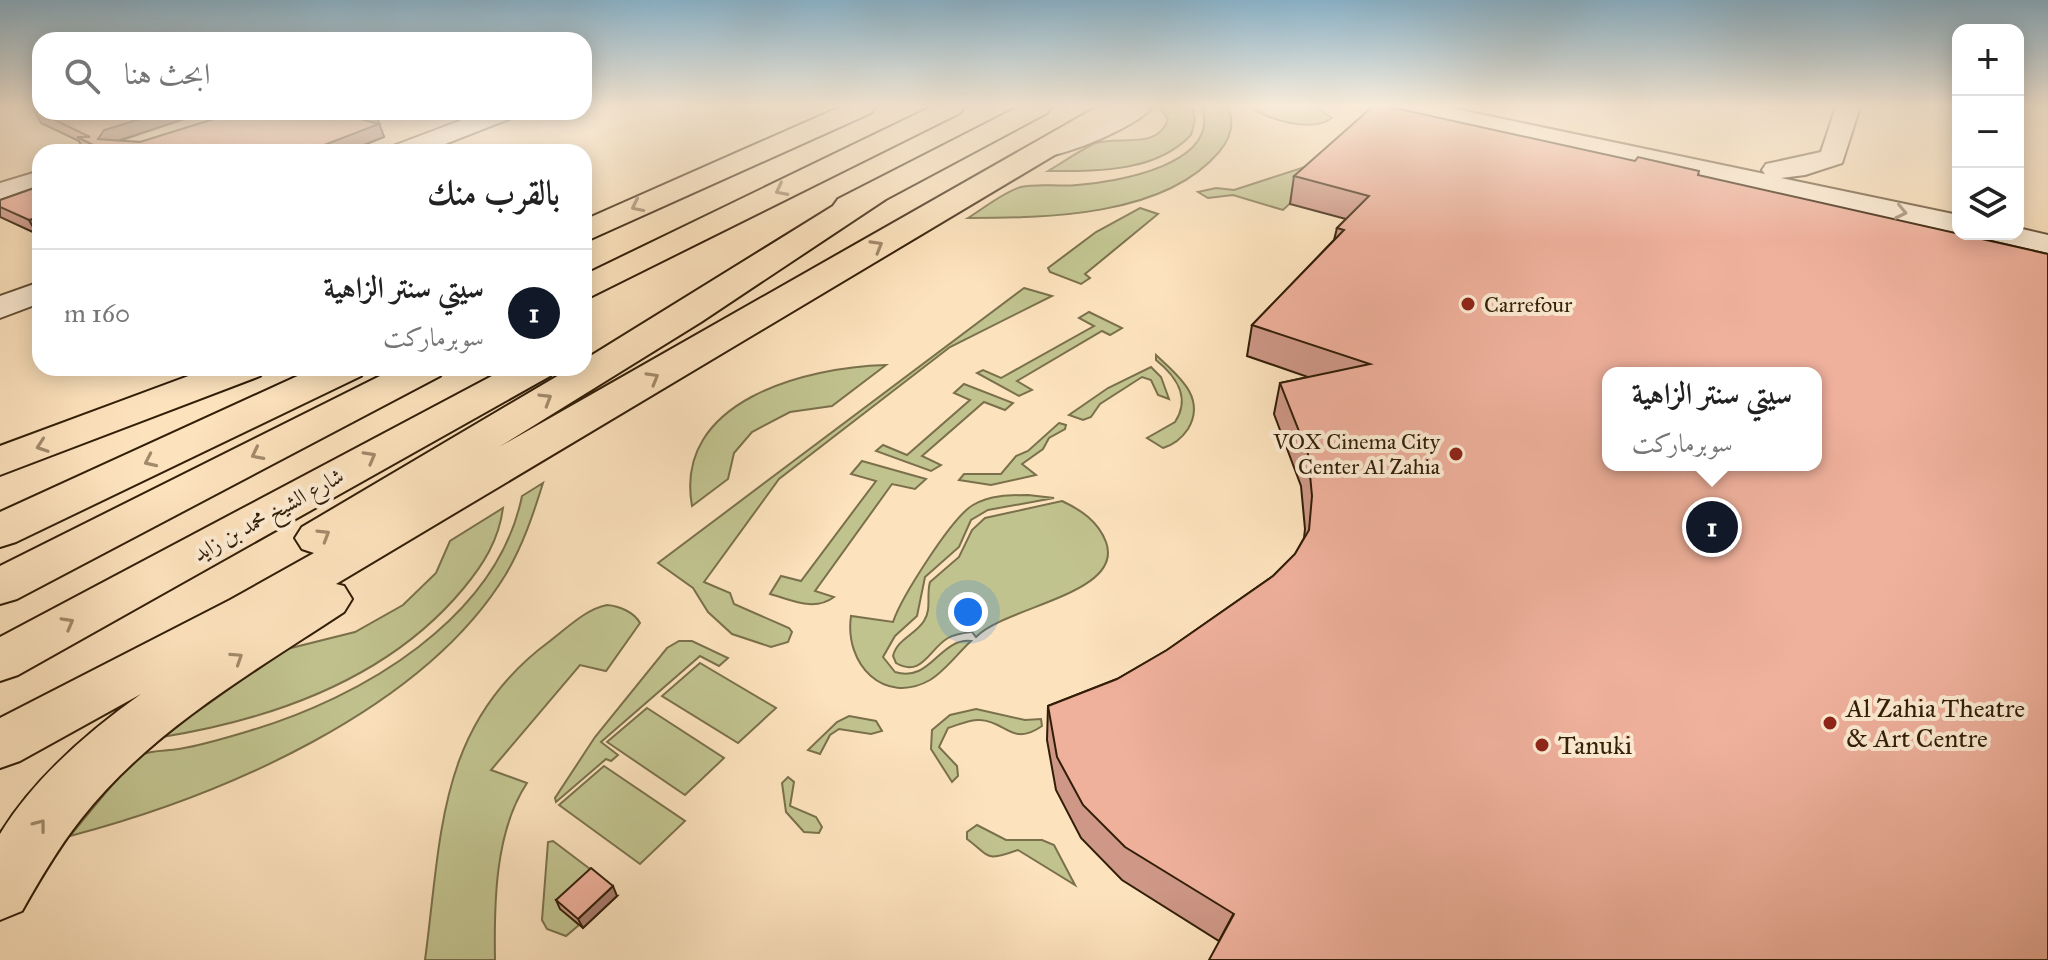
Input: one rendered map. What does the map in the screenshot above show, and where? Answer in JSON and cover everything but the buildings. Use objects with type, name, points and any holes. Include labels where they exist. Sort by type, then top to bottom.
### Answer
[{"type":"highway","points":[[592,228],[762,152]]},
{"type":"highway","points":[[592,252],[803,152]]},
{"type":"highway","points":[[592,285],[861,152]]},
{"type":"highway","points":[[592,338],[954,152]]},
{"type":"highway","points":[[0,744],[248,613],[1040,152]]},
{"type":"highway","points":[[592,372],[874,194]]},
{"type":"highway","points":[[0,461],[225,376]]},
{"type":"highway","points":[[0,531],[330,376]]},
{"type":"highway","points":[[0,587],[410,376]]},
{"type":"highway","name":"شارع الشيخ محمد بن زايد","points":[[0,661],[521,376]]},
{"type":"highway","points":[[0,744],[233,590],[586,376]]},
{"type":"highway","points":[[0,891],[32,835],[60,799],[127,734],[163,706],[502,485],[561,431]]},
{"type":"street","points":[[1622,152],[1952,223]]},
{"type":"street","points":[[1689,152],[1776,170],[1952,198]]},
{"type":"street","points":[[1850,152],[1851,168]]},
{"type":"street","points":[[1776,170],[1851,168],[1924,193]]},
{"type":"street","points":[[0,192],[32,182]]},
{"type":"street","points":[[2024,212],[2048,217]]},
{"type":"street","points":[[2024,239],[2048,244]]},
{"type":"street","points":[[0,308],[32,295]]},
{"type":"green space","points":[[1080,152],[1168,152],[1124,167],[1048,171]]},
{"type":"green space","points":[[1186,152],[1219,152],[1196,173],[1167,190],[1136,201],[1067,214],[968,218],[1014,189],[1116,180],[1161,167]]},
{"type":"green space","points":[[1317,163],[1330,166],[1283,210],[1233,195],[1208,198],[1198,192],[1216,188],[1234,190]]},
{"type":"green space","points":[[1140,208],[1158,214],[1085,274],[1090,278],[1081,284],[1050,272],[1048,268],[1096,232]]},
{"type":"green space","points":[[1024,288],[1052,296],[950,347],[779,479],[704,582],[730,593],[734,604],[789,628],[792,632],[788,642],[771,647],[732,634],[708,612],[693,588],[658,563]]},
{"type":"green space","points":[[1089,312],[1122,328],[1110,335],[1102,331],[1017,381],[1032,390],[1019,396],[977,373],[983,370],[1001,378],[1094,326],[1079,318]]},
{"type":"green space","points":[[1156,355],[1187,388],[1194,407],[1186,432],[1163,448],[1147,438],[1175,422],[1182,404],[1175,380],[1156,360]]},
{"type":"green space","points":[[886,365],[832,406],[790,412],[752,432],[734,453],[728,479],[692,506],[692,470],[703,440],[724,415],[752,396],[785,383],[820,373]]},
{"type":"green space","points":[[1151,367],[1161,377],[1169,399],[1158,395],[1151,380],[1142,377],[1100,404],[1091,417],[1083,420],[1069,415],[1108,388]]},
{"type":"green space","points":[[964,384],[1013,403],[1005,410],[984,402],[922,456],[941,465],[931,471],[876,451],[883,445],[907,455],[970,400],[954,393]]},
{"type":"green space","points":[[1059,423],[1066,425],[1065,429],[1049,438],[1043,449],[1022,464],[1036,475],[991,485],[959,480],[964,474],[1001,474],[1016,456],[1028,451]]},
{"type":"green space","points":[[862,461],[926,479],[915,489],[892,484],[815,591],[834,597],[811,604],[770,594],[781,576],[801,581],[876,481],[851,474]]},
{"type":"green space","points":[[543,483],[512,563],[470,623],[424,667],[371,707],[313,742],[252,772],[189,798],[70,836],[118,778],[143,754],[206,743],[292,716],[378,675],[418,647],[454,616],[485,580],[508,540],[522,496]]},
{"type":"green space","points":[[1028,495],[1054,498],[988,510],[971,520],[959,547],[925,577],[917,616],[895,636],[883,657],[895,672],[907,674],[926,666],[951,646],[971,641],[936,676],[913,687],[897,688],[871,676],[854,650],[850,634],[851,616],[893,622],[928,559],[964,512],[986,499]]},
{"type":"green space","points":[[1062,501],[1088,517],[1103,535],[1107,560],[1098,574],[1081,587],[991,626],[976,637],[972,632],[948,638],[919,665],[905,667],[896,663],[893,656],[898,645],[920,626],[926,616],[930,582],[959,557],[972,530],[985,518]]},
{"type":"green space","points":[[503,508],[494,541],[477,571],[433,620],[400,648],[364,671],[287,706],[246,719],[162,737],[283,650],[355,632],[403,605],[436,573],[450,541]]},
{"type":"green space","points":[[607,605],[626,610],[640,623],[606,671],[580,665],[491,770],[527,783],[516,802],[503,845],[496,892],[495,960],[425,960],[442,826],[465,745],[485,708],[513,673],[577,620]]},
{"type":"green space","points":[[679,641],[692,641],[728,658],[719,666],[700,656],[601,742],[618,755],[611,761],[606,759],[556,802],[555,798],[595,737],[667,648]]},
{"type":"green space","points":[[700,663],[776,708],[738,743],[662,696]]},
{"type":"green space","points":[[647,708],[724,758],[685,795],[607,742]]},
{"type":"green space","points":[[976,709],[1025,720],[1041,719],[1042,726],[1023,734],[980,720],[948,728],[939,747],[957,766],[958,776],[952,782],[931,749],[932,730],[950,715]]},
{"type":"green space","points":[[849,716],[876,721],[882,731],[871,734],[839,729],[830,735],[820,754],[808,750],[837,722]]},
{"type":"green space","points":[[604,766],[685,821],[640,864],[559,805]]},
{"type":"green space","points":[[788,777],[794,782],[790,806],[816,817],[822,827],[819,833],[804,832],[786,812],[782,783]]},
{"type":"green space","points":[[977,825],[1006,840],[1042,840],[1054,845],[1075,885],[1018,850],[994,857],[985,854],[967,839],[967,832]]},
{"type":"green space","points":[[553,841],[598,875],[561,909],[579,925],[566,936],[547,929],[542,920],[548,842]]},
{"type":"place","name":"Carrefour","points":[[1468,304]]},
{"type":"place","name":"VOX Cinema City Center Al Zahia","points":[[1456,454]]},
{"type":"place","name":"سيتي سنتر الزاهية","points":[[1712,527]]},
{"type":"place","name":"Al Zahia Theatre & Art Centre","points":[[1830,723]]},
{"type":"place","name":"Tanuki","points":[[1542,745]]}]
